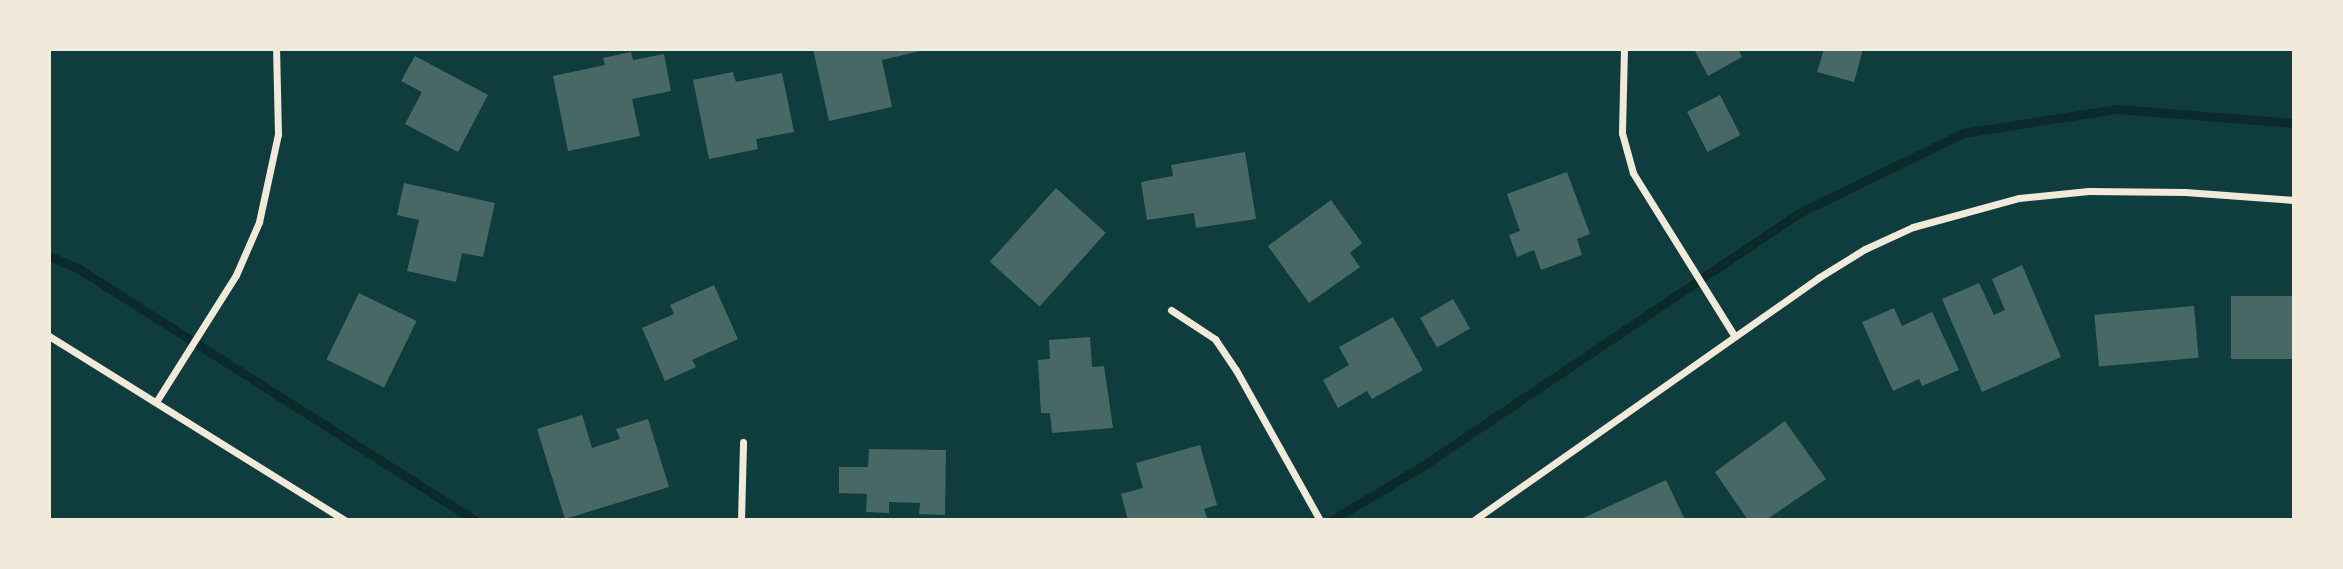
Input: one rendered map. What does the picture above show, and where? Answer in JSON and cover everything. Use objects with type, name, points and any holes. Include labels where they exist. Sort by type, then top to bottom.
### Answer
[{"type":"street","points":[[156,402],[236,275],[259,222],[278,134],[276,49]]},
{"type":"street","points":[[1624,49],[1622,133],[1633,173],[1734,335]]},
{"type":"street","points":[[1474,520],[1734,335],[1865,249],[1913,227],[2019,198],[2089,191],[2185,192],[2294,200]]},
{"type":"street","points":[[1171,310],[1214,339],[1237,370],[1320,520]]},
{"type":"street","points":[[49,336],[345,520]]},
{"type":"street","points":[[741,520],[743,442]]},
{"type":"building","points":[[813,49],[924,50],[882,60],[892,107],[829,121]]},
{"type":"building","points":[[1694,49],[1738,49],[1742,57],[1708,76]]},
{"type":"building","points":[[1824,49],[1863,49],[1854,82],[1817,72]]},
{"type":"building","points":[[631,52],[633,60],[664,54],[671,91],[632,99],[640,136],[568,151],[553,76],[605,65],[603,58]]},
{"type":"building","points":[[415,56],[488,95],[458,152],[405,124],[422,92],[401,81]]},
{"type":"building","points":[[733,72],[736,82],[782,73],[794,132],[756,139],[758,149],[709,159],[693,80]]},
{"type":"building","points":[[1720,95],[1740,135],[1707,152],[1687,112]]},
{"type":"building","points":[[1245,152],[1256,219],[1196,228],[1194,213],[1147,220],[1141,182],[1173,176],[1171,165]]},
{"type":"building","points":[[1567,172],[1590,234],[1577,239],[1582,255],[1541,270],[1534,250],[1517,257],[1509,235],[1520,231],[1507,194]]},
{"type":"building","points":[[404,183],[495,203],[483,257],[462,253],[456,282],[407,271],[419,220],[397,215]]},
{"type":"building","points":[[1056,188],[1106,233],[1040,306],[990,262]]},
{"type":"building","points":[[1331,200],[1362,243],[1350,253],[1360,267],[1309,303],[1268,246]]},
{"type":"building","points":[[2022,265],[2061,357],[1982,392],[1942,299],[1979,283],[1994,315],[2005,310],[1992,279]]},
{"type":"building","points":[[714,285],[738,339],[692,360],[696,367],[665,381],[642,328],[674,314],[670,305]]},
{"type":"building","points":[[359,293],[417,321],[384,388],[327,360]]},
{"type":"building","points":[[2231,296],[2294,296],[2294,359],[2231,359]]},
{"type":"building","points":[[1453,299],[1470,328],[1437,347],[1420,318]]},
{"type":"building","points":[[2194,306],[2199,358],[2099,367],[2094,315]]},
{"type":"building","points":[[1894,308],[1902,326],[1932,312],[1959,370],[1922,386],[1919,379],[1893,391],[1862,322]]},
{"type":"building","points":[[1393,317],[1423,370],[1372,399],[1367,391],[1338,408],[1323,380],[1349,365],[1339,347]]},
{"type":"building","points":[[1090,337],[1092,367],[1104,366],[1113,428],[1052,433],[1050,413],[1041,413],[1038,360],[1050,359],[1049,340]]},
{"type":"building","points":[[582,415],[592,448],[620,439],[616,429],[648,419],[669,487],[565,519],[537,429]]},
{"type":"building","points":[[1785,421],[1826,479],[1766,520],[1748,520],[1715,472]]},
{"type":"building","points":[[1200,445],[1217,505],[1204,509],[1208,520],[1128,520],[1121,494],[1143,488],[1136,463]]},
{"type":"building","points":[[869,449],[946,450],[945,515],[919,514],[920,503],[889,502],[889,513],[866,512],[867,494],[839,493],[839,467],[868,467]]},
{"type":"building","points":[[1666,480],[1685,520],[1579,520]]},
{"type":"waterway","points":[[1332,520],[1424,465],[1799,213],[1963,133],[2117,109],[2294,123]]},
{"type":"waterway","points":[[49,256],[79,269],[475,520]]}]
